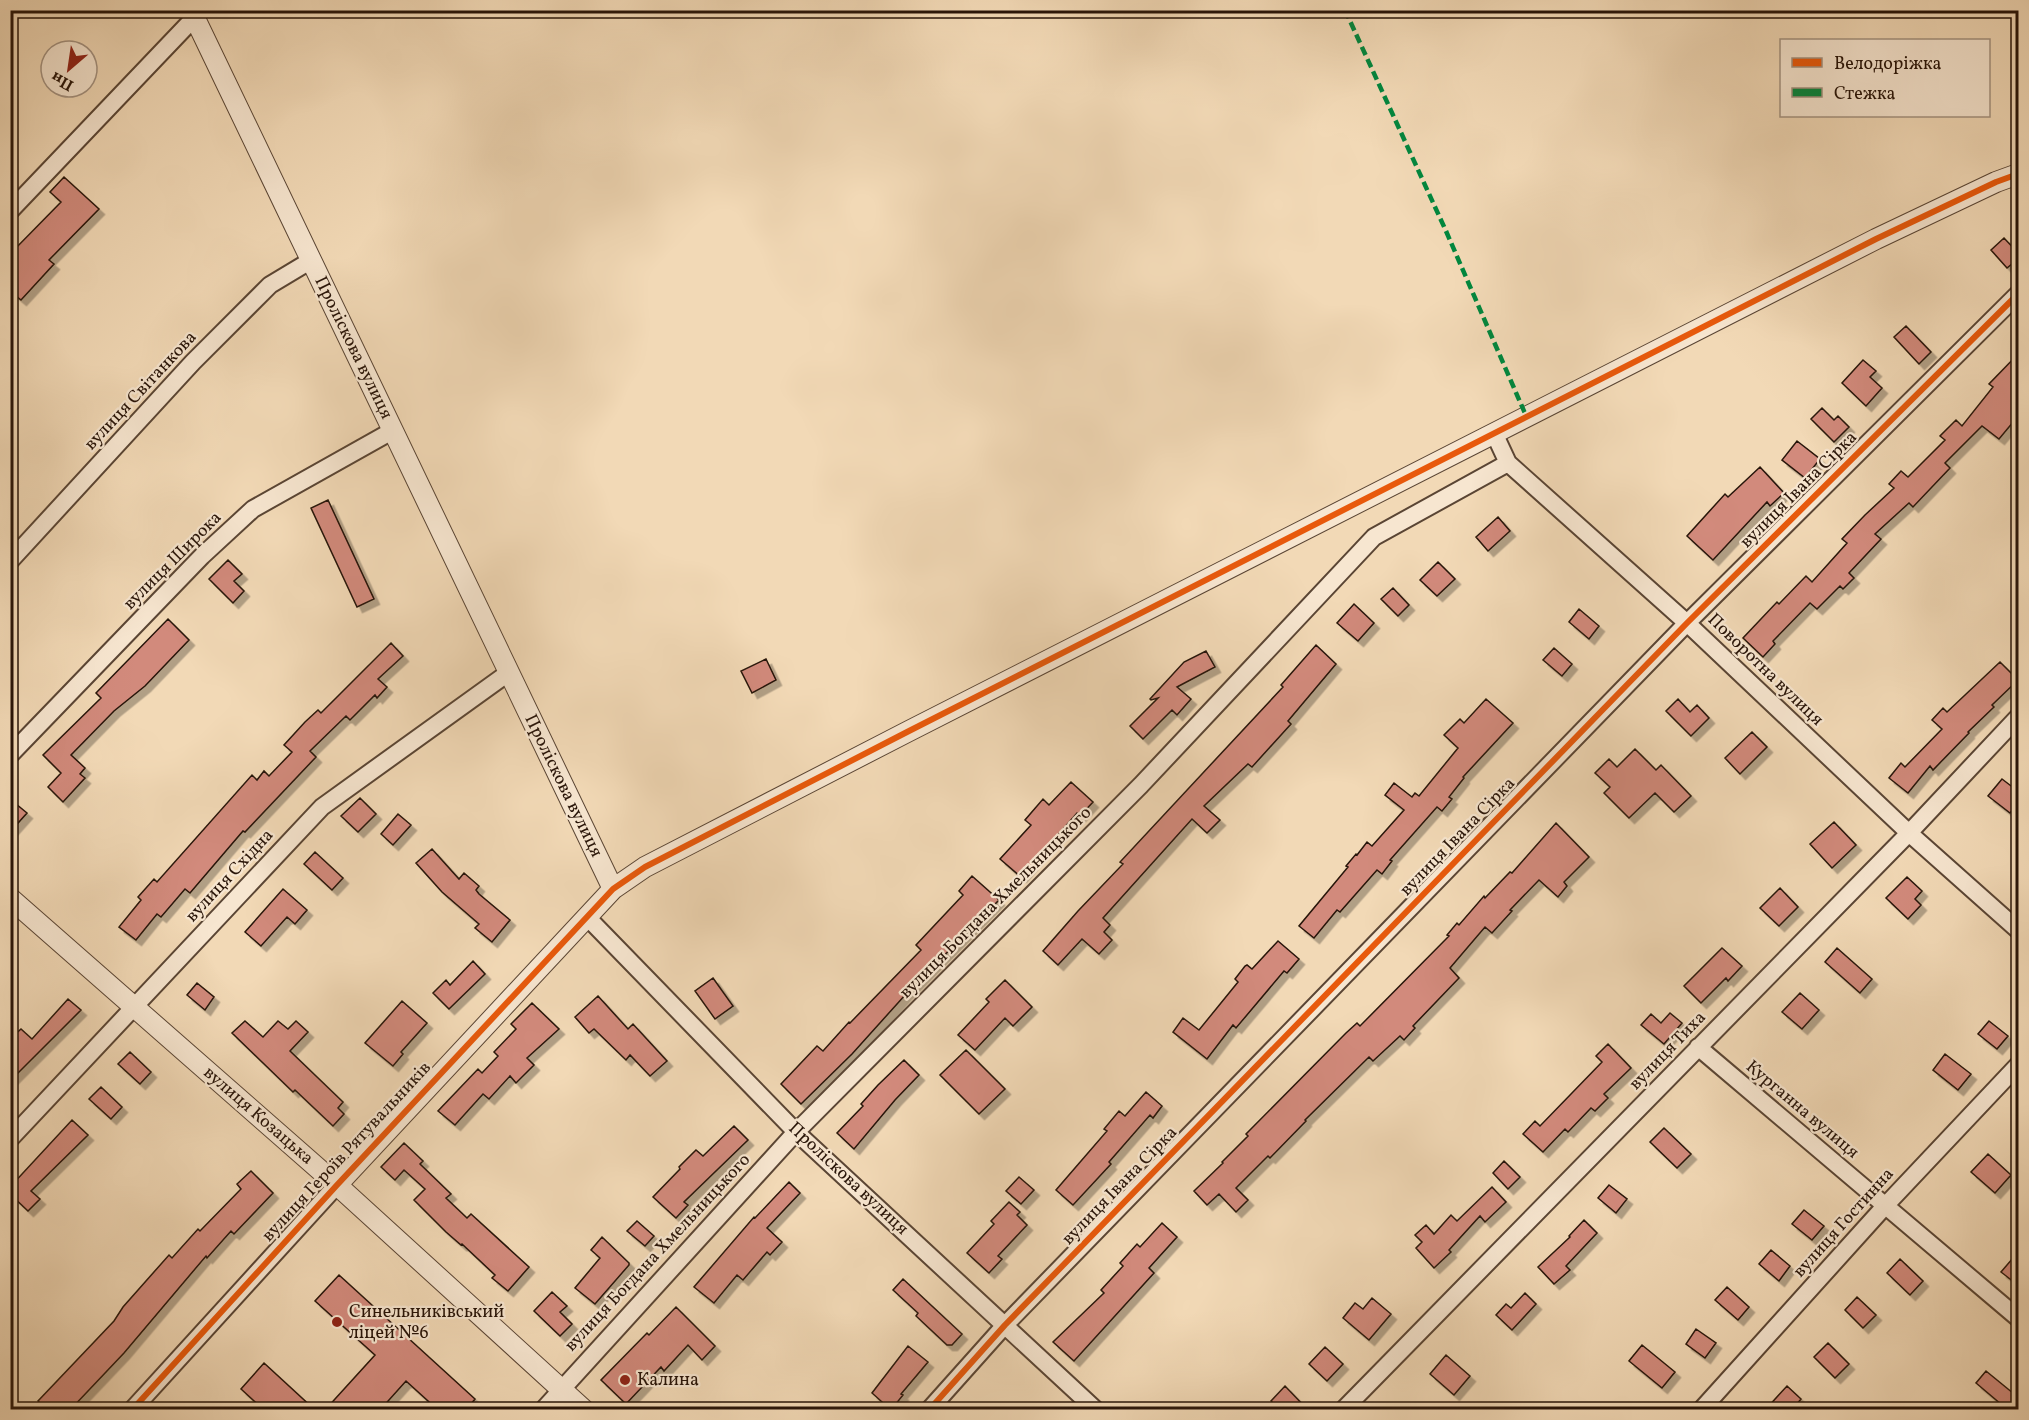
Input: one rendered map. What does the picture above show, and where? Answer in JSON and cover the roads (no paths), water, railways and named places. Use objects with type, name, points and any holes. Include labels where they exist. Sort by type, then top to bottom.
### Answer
[{"type":"street","points":[[10,211],[193,14]]},
{"type":"street","name":"Проліскова вулиця","points":[[193,14],[613,889]]},
{"type":"street","points":[[587,917],[613,889],[645,867],[741,817],[1876,239],[2019,174]]},
{"type":"street","name":"вулиця Світанкова","points":[[10,561],[193,362],[270,285],[310,261]]},
{"type":"street","name":"вулиця Івана Сірка","points":[[929,1410],[1005,1325],[1687,623],[2019,294]]},
{"type":"street","name":"вулиця Широка","points":[[10,755],[202,556],[253,509],[392,431]]},
{"type":"street","name":"Поворотна вулиця","points":[[1494,433],[1508,463],[1687,623],[1909,833],[2019,930]]},
{"type":"street","name":"вулиця Богдана Хмельницького","points":[[543,1410],[796,1132],[1141,785],[1374,537],[1508,463]]},
{"type":"street","name":"вулиця Східна","points":[[10,1139],[322,807],[508,673]]},
{"type":"street","name":"вулиця Тиха","points":[[1343,1410],[1909,833],[2019,717]]},
{"type":"street","name":"вулиця Козацька","points":[[10,898],[337,1185],[584,1410]]},
{"type":"street","name":"Проліскова вулиця","points":[[587,917],[796,1132],[1096,1410]]},
{"type":"street","name":"вулиця Героїв Рятувальників","points":[[132,1410],[337,1185],[587,917]]},
{"type":"street","name":"Курганна вулиця","points":[[1698,1047],[2019,1318]]},
{"type":"street","name":"вулиця Гостинна","points":[[1701,1410],[1885,1206],[2019,1065]]},
{"type":"place","name":"Синельниківський ліцей №6","points":[[337,1322]]},
{"type":"place","name":"Калина","points":[[625,1380]]}]
